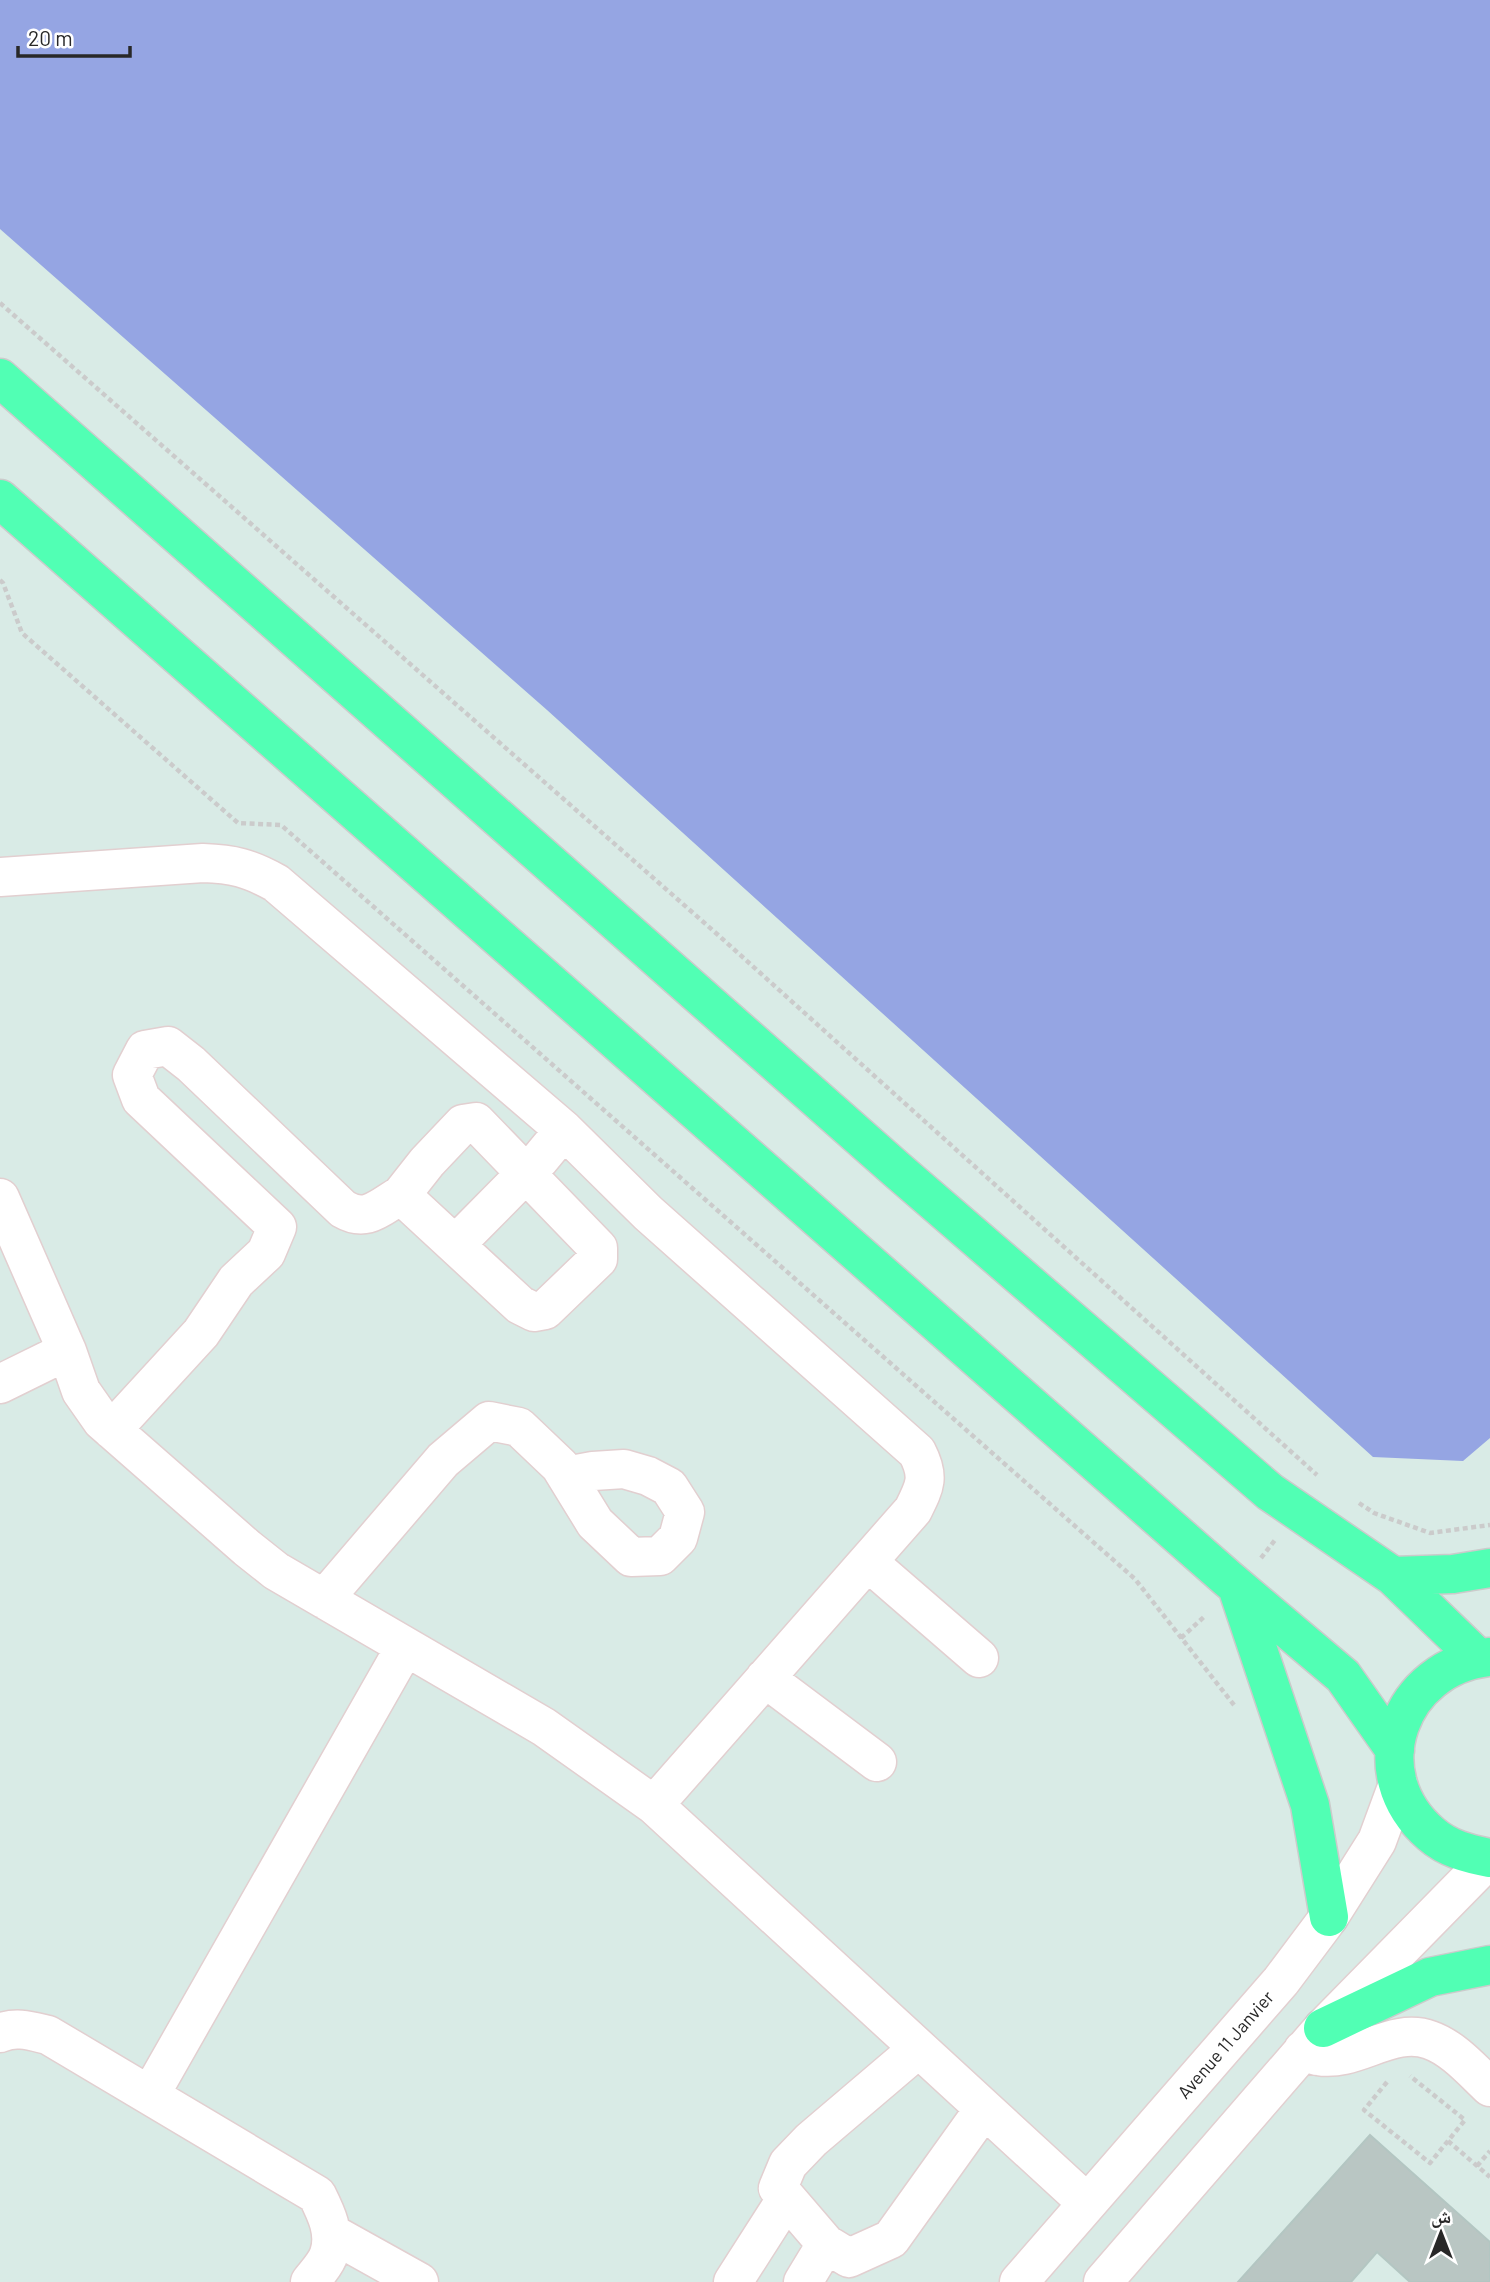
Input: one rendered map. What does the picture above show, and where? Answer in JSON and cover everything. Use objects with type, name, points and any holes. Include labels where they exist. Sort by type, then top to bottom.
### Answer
[{"type":"highway","points":[[0,378],[886,1159],[1249,1474],[1270,1492],[1394,1576],[1484,1658]]},
{"type":"highway","points":[[0,499],[1237,1587],[1343,1676],[1396,1767],[1411,1812],[1432,1835],[1459,1851],[1490,1858]]},
{"type":"highway","points":[[1394,1576],[1453,1574],[1490,1568]]},
{"type":"highway","points":[[1237,1587],[1310,1805],[1329,1917]]},
{"type":"highway","points":[[1396,1767],[1398,1731],[1405,1713],[1421,1690],[1443,1671],[1460,1663],[1484,1658]]},
{"type":"highway","points":[[1313,2039],[1430,1977],[1490,1965]]},
{"type":"street","points":[[0,877],[203,863],[253,869],[276,883],[564,1130],[648,1213],[917,1451],[924,1466],[925,1484],[913,1510],[654,1805]]},
{"type":"street","points":[[113,1430],[201,1332],[236,1281],[266,1253],[276,1227],[141,1099],[132,1075],[145,1049],[168,1046],[191,1064],[343,1209],[354,1215],[364,1216],[401,1195],[427,1162],[463,1124],[476,1122],[598,1248],[598,1259],[545,1310],[534,1312],[520,1305],[401,1195]]},
{"type":"street","points":[[456,1244],[564,1130]]},
{"type":"street","points":[[0,1198],[67,1351],[81,1391],[102,1421],[247,1548],[276,1570],[544,1727],[654,1805],[1087,2203]]},
{"type":"street","points":[[0,1384],[67,1351]]},
{"type":"street","points":[[324,1599],[443,1460],[489,1421],[519,1427],[560,1466],[566,1476]]},
{"type":"street","points":[[868,1562],[979,1658]]},
{"type":"street","points":[[150,2095],[405,1647]]},
{"type":"street","points":[[765,1678],[877,1762]]},
{"type":"street","name":"Avenue 11 Janvier","points":[[1019,2282],[1281,1981],[1329,1917],[1377,1841],[1396,1767]]},
{"type":"street","points":[[1103,2282],[1313,2039],[1490,1858]]},
{"type":"street","points":[[0,2033],[22,2029],[48,2035],[317,2195],[327,2216],[331,2233],[329,2255],[310,2282]]},
{"type":"street","points":[[1313,2039],[1318,2056],[1337,2056],[1409,2036],[1429,2039],[1448,2050],[1490,2087]]},
{"type":"street","points":[[918,2049],[811,2140],[788,2164],[778,2188],[826,2244],[849,2258],[891,2239],[984,2109]]},
{"type":"street","points":[[733,2282],[786,2199]]},
{"type":"street","points":[[331,2233],[419,2282]]},
{"type":"street","points":[[803,2282],[826,2244]]},
{"type":"path","points":[[0,303],[718,934],[1319,1476]]},
{"type":"path","points":[[1352,1498],[1374,1513],[1430,1533],[1490,1525]]},
{"type":"path","points":[[1390,2078],[1364,2110],[1430,2163],[1465,2120],[1408,2075]]},
{"type":"path","points":[[1448,2141],[1490,2177]]},
{"type":"path","points":[[1477,2166],[1490,2151]]},
{"type":"shaded area","points":[[0,0],[1490,0],[1490,1438],[1463,1461],[1373,1457],[547,710],[0,229]]},
{"type":"building","points":[[1370,2135],[1490,2242],[1490,2282],[1410,2282],[1377,2252],[1351,2282],[1238,2282]]}]
